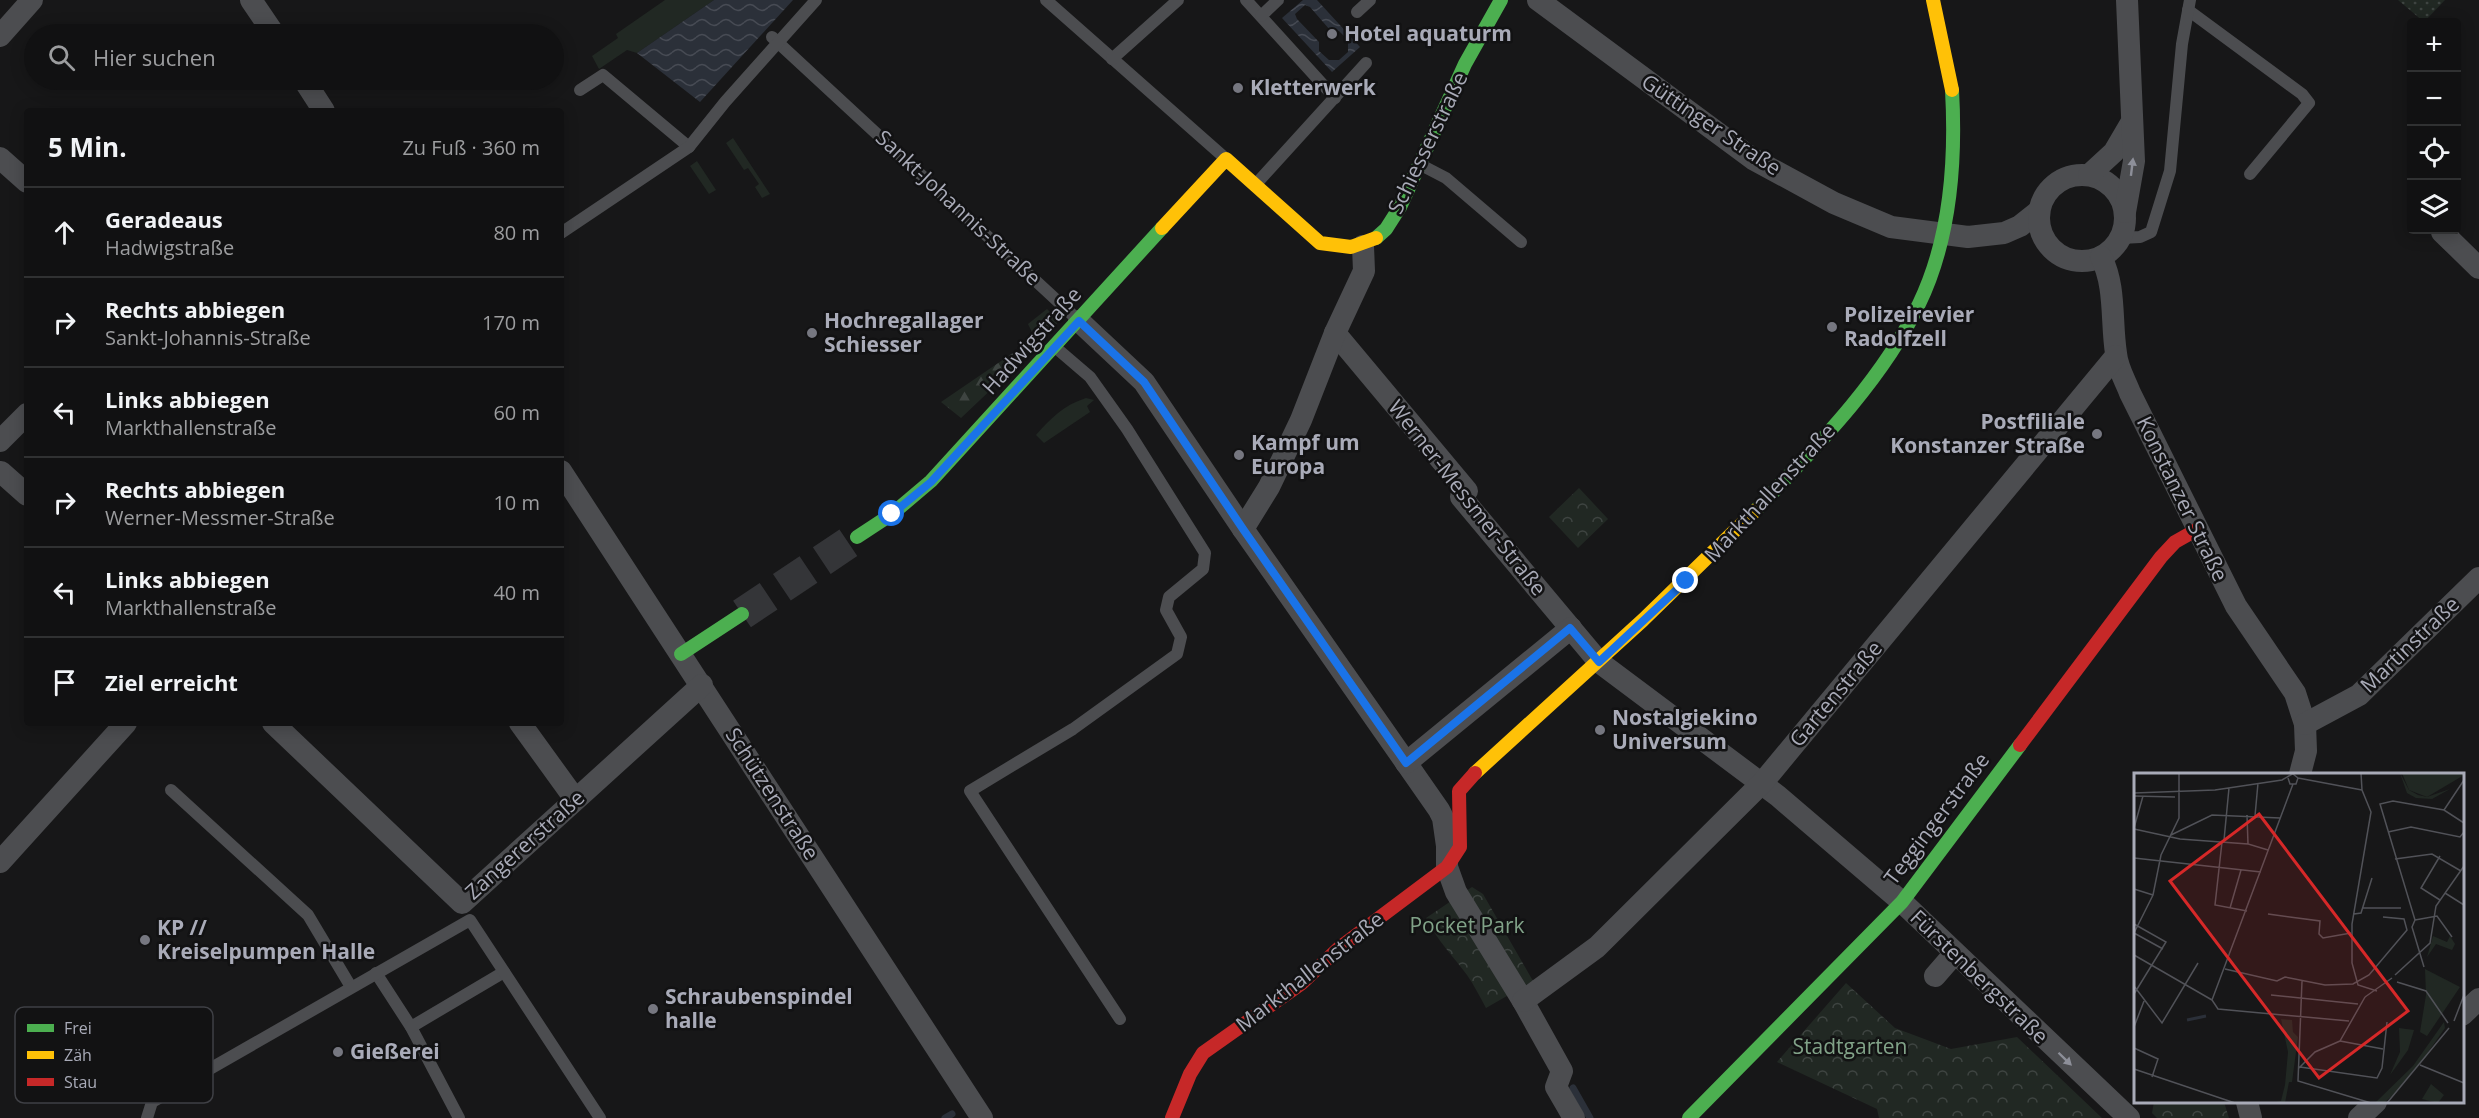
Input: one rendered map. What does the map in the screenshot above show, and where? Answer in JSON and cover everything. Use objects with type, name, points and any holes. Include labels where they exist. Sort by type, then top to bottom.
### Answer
[{"type":"street","points":[[0,36],[32,0]]},
{"type":"street","points":[[251,0],[267,24]]},
{"type":"street","name":"Schiesserstraße","points":[[1363,246],[1382,233],[1394,215],[1483,27],[1501,0]]},
{"type":"street","name":"Güttinger Straße","points":[[1538,0],[1753,159],[1834,203],[1891,227],[1968,237],[2004,233],[2039,212]]},
{"type":"street","name":"Markthallenstraße","points":[[1172,1118],[1190,1074],[1203,1053],[1302,983],[1339,948],[1448,867],[1460,847],[1458,799],[1459,791],[1464,783],[1599,662],[1737,531],[1834,425],[1897,342],[1929,279],[1940,235],[1953,137],[1952,90],[1933,0]]},
{"type":"street","points":[[2125,212],[2121,198],[2113,188],[2089,175],[2075,175],[2051,187],[2043,198],[2039,212],[2039,225],[2043,238],[2051,249],[2062,257],[2075,261],[2089,261],[2101,257],[2121,238],[2134,161],[2127,0]]},
{"type":"street","points":[[310,90],[322,108]]},
{"type":"street","points":[[2089,175],[2114,152],[2131,123]]},
{"type":"street","points":[[0,158],[24,179]]},
{"type":"street","points":[[1226,159],[1320,243],[1339,249],[1363,246],[1364,271],[1335,333],[1301,420],[1269,487],[1243,529]]},
{"type":"street","name":"Hadwigstraße","points":[[857,537],[892,514],[931,482],[1226,159]]},
{"type":"street","name":"Güttinger Straße","points":[[2004,233],[2021,241],[2051,249]]},
{"type":"street","points":[[2445,234],[2479,268]]},
{"type":"street","name":"Konstanzer Straße","points":[[2101,257],[2107,269],[2116,356],[2130,393],[2236,606],[2295,693],[2305,724],[2306,751],[2300,773]]},
{"type":"street","name":"Sankt-Johannis-Straße","points":[[1079,321],[1144,382],[1443,818],[1448,867],[1465,908],[1523,1001],[1562,1071],[1556,1087],[1574,1118]]},
{"type":"street","name":"Werner-Messmer-Straße","points":[[1335,333],[1467,491],[1461,497],[1599,662]]},
{"type":"street","name":"Gartenstraße","points":[[1523,1001],[1597,947],[1763,782],[2116,356]]},
{"type":"street","points":[[0,441],[24,417]]},
{"type":"street","points":[[0,466],[24,492]]},
{"type":"street","name":"Schützenstraße","points":[[564,476],[982,1118]]},
{"type":"street","name":"Teggingerstraße","points":[[1691,1117],[1902,902],[2161,557],[2175,542],[2198,529]]},
{"type":"street","name":"Martinstraße","points":[[2305,724],[2359,695],[2479,578]]},
{"type":"street","points":[[681,654],[742,614]]},
{"type":"street","points":[[1406,763],[1570,628]]},
{"type":"street","name":"Fürstenbergstraße","points":[[1599,662],[1763,782],[1902,902],[2129,1118]]},
{"type":"street","name":"Zangererstraße","points":[[276,726],[462,903],[702,685]]},
{"type":"street","points":[[1,858],[123,726]]},
{"type":"street","points":[[522,726],[575,799]]},
{"type":"street","points":[[1935,976],[1955,953]]},
{"type":"street","points":[[2464,1014],[2479,999]]},
{"type":"street","points":[[2247,1103],[2251,1118]]},
{"type":"street","points":[[2359,1118],[2374,1103]]},
{"type":"lane","points":[[564,231],[689,147],[775,40],[816,0]]},
{"type":"lane","points":[[1046,0],[1226,159]]},
{"type":"lane","points":[[1112,59],[1178,0]]},
{"type":"lane","points":[[1246,0],[1335,98]]},
{"type":"lane","points":[[1261,16],[1278,0]]},
{"type":"lane","points":[[1357,12],[1370,0]]},
{"type":"lane","points":[[2189,5],[2302,94],[2308,103],[2250,174]]},
{"type":"lane","points":[[2121,238],[2140,237],[2151,232],[2170,171],[2189,5]]},
{"type":"lane","name":"Sankt-Johannis-Straße","points":[[775,40],[1079,321]]},
{"type":"lane","points":[[1256,184],[1366,63]]},
{"type":"lane","points":[[580,90],[603,75],[689,147]]},
{"type":"lane","points":[[1420,164],[1446,178],[1521,242]]},
{"type":"lane","points":[[1055,347],[1090,377],[1127,429],[1205,553],[1203,569],[1170,597],[1166,610],[1181,637],[1177,654],[1073,729],[970,791],[1120,1019]]},
{"type":"lane","points":[[171,790],[308,915],[351,987]]},
{"type":"lane","points":[[213,1067],[470,920],[600,1118]]},
{"type":"lane","points":[[411,1027],[504,972]]},
{"type":"lane","points":[[376,973],[411,1027],[459,1118]]},
{"type":"lane","points":[[147,1118],[152,1103]]},
{"type":"green space","points":[[665,0],[714,0],[637,53],[627,50],[599,69],[592,56],[618,38],[616,34]]},
{"type":"green space","points":[[2398,0],[2445,0],[2428,18],[2419,18]]},
{"type":"green space","points":[[733,138],[770,194],[762,198],[755,187],[759,184],[748,168],[744,170],[726,143]]},
{"type":"green space","points":[[697,161],[716,190],[709,194],[690,166]]},
{"type":"green space","points":[[1047,309],[1059,321],[1036,347],[961,418],[941,402],[1035,338],[1028,324]]},
{"type":"green space","points":[[1086,398],[1094,400],[1087,406],[1090,412],[1044,443],[1036,435],[1058,413]]},
{"type":"green space","points":[[1579,488],[1608,519],[1578,548],[1549,517]]},
{"type":"green space","name":"Pocket Park","points":[[1472,887],[1483,894],[1533,981],[1486,1008],[1470,979],[1426,918]]},
{"type":"green space","name":"Stadtgarten","points":[[1846,983],[1895,1028],[1951,1049],[2017,1037],[2102,1118],[1879,1118],[1877,1109],[1777,1062]]},
{"type":"green space","points":[[2154,1103],[2224,1103],[2229,1118],[2157,1118],[2152,1113]]},
{"type":"water","points":[[714,0],[793,0],[700,102],[637,53]]},
{"type":"water","points":[[1303,0],[1317,0],[1360,47],[1332,72],[1282,18]],"holes":[[[1305,5],[1310,7],[1330,30],[1339,31],[1348,40],[1348,52],[1339,60],[1329,60],[1319,51],[1319,42],[1297,19],[1295,14]]]},
{"type":"waterway","points":[[1573,1088],[1590,1118]]},
{"type":"waterway","points":[[945,1118],[952,1114]]},
{"type":"tunnel","points":[[742,614],[857,537]]},
{"type":"traffic: fast","points":[[1376,238],[1386,229],[1400,207],[1465,64],[1501,0]]},
{"type":"traffic: fast","points":[[1756,510],[1823,438],[1866,387],[1904,333],[1919,304],[1938,253],[1949,199],[1953,144],[1952,90]]},
{"type":"traffic: fast","points":[[857,537],[892,514],[931,481],[1162,228]]},
{"type":"traffic: fast","points":[[681,654],[742,614]]},
{"type":"traffic: fast","points":[[1689,1118],[1902,902],[2020,745]]},
{"type":"traffic: slow","points":[[1933,0],[1952,90]]},
{"type":"traffic: slow","points":[[1162,228],[1226,159],[1320,243],[1351,247],[1376,238]]},
{"type":"traffic: slow","points":[[1475,773],[1643,620],[1756,510]]},
{"type":"traffic: jam","points":[[2020,745],[2161,557],[2175,542],[2198,529]]},
{"type":"traffic: jam","points":[[1172,1118],[1190,1074],[1203,1053],[1302,983],[1339,948],[1447,867],[1460,847],[1459,791],[1475,773]]},
{"type":"place","name":"Hotel aquaturm","points":[[1332,34]]},
{"type":"place","name":"Kletterwerk","points":[[1238,88]]},
{"type":"place","name":"Polizeirevier Radolfzell","points":[[1832,327]]},
{"type":"place","name":"Hochregallager Schiesser","points":[[812,333]]},
{"type":"place","name":"Postfiliale Konstanzer Straße","points":[[2097,434]]},
{"type":"place","name":"Kampf um Europa","points":[[1239,455]]},
{"type":"place","name":"Nostalgiekino Universum","points":[[1600,730]]},
{"type":"place","name":"KP // Kreiselpumpen Halle","points":[[145,940]]},
{"type":"place","name":"Schraubenspindel halle","points":[[653,1009]]},
{"type":"place","name":"Gießerei","points":[[338,1052]]},
{"type":"route","points":[[892,514],[931,482],[1079,321],[1144,382],[1406,763],[1570,628],[1599,662],[1686,581]]}]
